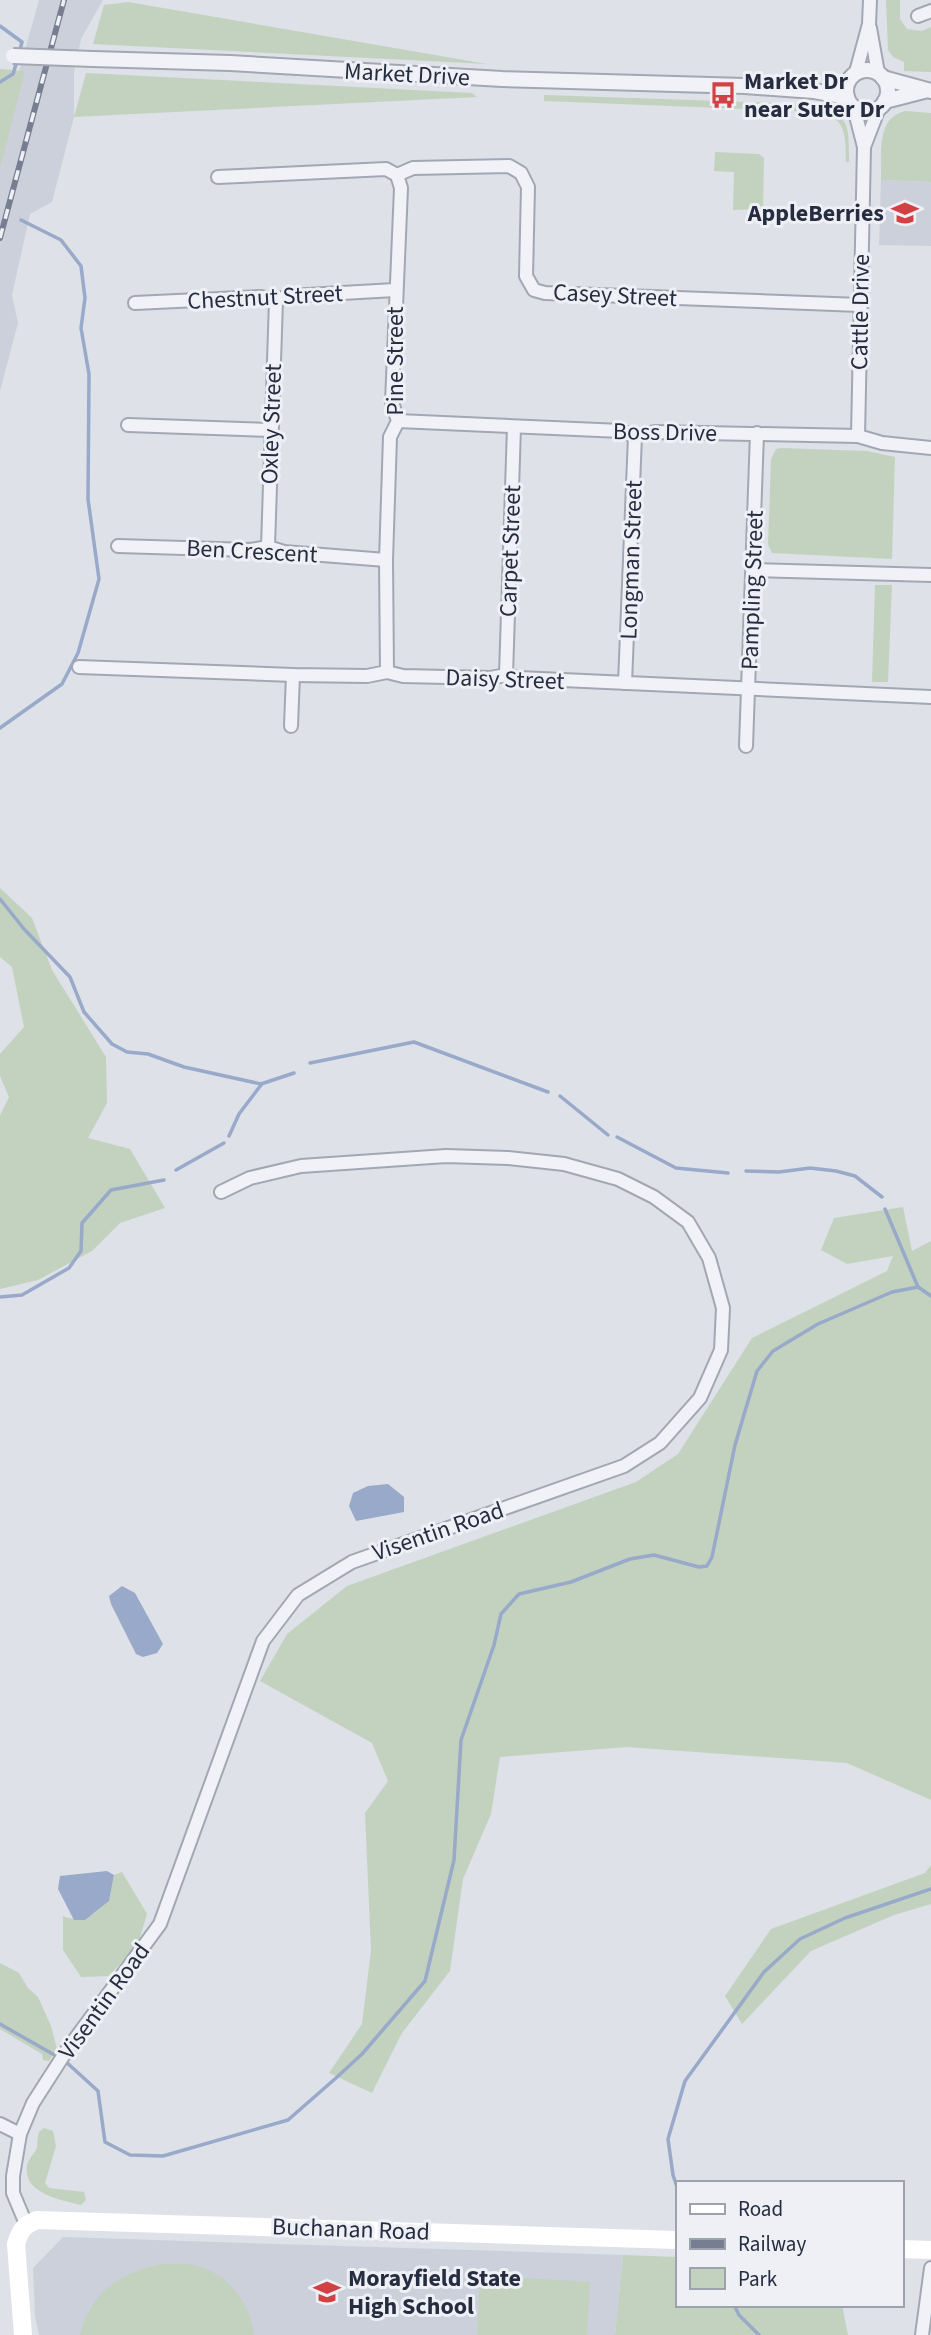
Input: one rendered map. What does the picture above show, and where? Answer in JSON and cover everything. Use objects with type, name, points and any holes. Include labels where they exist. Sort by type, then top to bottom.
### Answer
[{"type":"main road","name":"Buchanan Road","points":[[26,2224],[37,2220],[676,2240]]},
{"type":"main road","points":[[23,2335],[16,2244],[19,2232],[26,2224]]},
{"type":"main road","points":[[903,2249],[931,2250]]},
{"type":"street","points":[[870,0],[869,24],[853,76],[846,88],[850,102],[866,112],[928,90]]},
{"type":"street","points":[[918,16],[931,11]]},
{"type":"street","points":[[869,24],[881,76],[888,90],[882,105]]},
{"type":"street","name":"Market Drive","points":[[7,56],[230,63],[502,79],[745,86],[814,91],[850,102]]},
{"type":"street","points":[[853,76],[869,70],[928,90]]},
{"type":"street","name":"Market Drive","points":[[814,91],[853,76]]},
{"type":"street","name":"Cattle Drive","points":[[850,102],[864,147],[858,436]]},
{"type":"street","name":"Cattle Drive","points":[[864,147],[882,105]]},
{"type":"street","name":"Casey Street","points":[[397,175],[413,168],[509,166],[521,173],[528,187],[526,276],[534,290],[545,293],[860,305]]},
{"type":"street","points":[[218,177],[386,169],[397,175]]},
{"type":"street","name":"Pine Street","points":[[387,672],[386,559],[390,436],[398,421],[392,402],[401,188],[397,175]]},
{"type":"street","name":"Chestnut Street","points":[[135,303],[261,296],[276,300],[289,296],[395,290]]},
{"type":"street","name":"Oxley Street","points":[[268,547],[276,300]]},
{"type":"street","name":"Boss Drive","points":[[398,421],[621,431],[635,436],[655,432],[858,436],[882,443],[931,448]]},
{"type":"street","points":[[128,425],[271,429]]},
{"type":"street","name":"Carpet Street","points":[[506,675],[514,427]]},
{"type":"street","name":"Pampling Street","points":[[746,746],[757,433]]},
{"type":"street","name":"Longman Street","points":[[625,683],[635,436]]},
{"type":"street","name":"Ben Crescent","points":[[118,546],[250,550],[268,547],[284,552],[386,559]]},
{"type":"street","points":[[753,570],[931,575]]},
{"type":"street","name":"Daisy Street","points":[[79,667],[293,675],[367,676],[387,672],[403,676],[490,678],[506,675],[519,678],[931,697]]},
{"type":"street","points":[[291,726],[293,675]]},
{"type":"street","name":"Visentin Road","points":[[26,2224],[13,2193],[13,2176],[20,2134],[33,2103],[67,2050],[160,1924],[264,1642],[298,1595],[352,1562],[624,1466],[660,1443],[700,1398],[721,1350],[723,1308],[709,1258],[688,1222],[654,1197],[618,1179],[564,1164],[508,1158],[446,1156],[301,1167],[250,1178],[221,1192]]},
{"type":"street","points":[[0,2124],[20,2134]]},
{"type":"street","points":[[922,2335],[931,2268]]},
{"type":"shaded area","points":[[39,0],[103,0],[81,39],[74,73],[74,117],[52,202],[30,214],[12,295],[18,323],[0,391],[0,140]]},
{"type":"shaded area","name":"AppleBerries","points":[[881,180],[931,182],[931,246],[879,245]]},
{"type":"shaded area","name":"Morayfield State High School","points":[[63,2237],[623,2255],[615,2335],[39,2335],[35,2316],[33,2268]]},
{"type":"green space","points":[[886,0],[900,0],[900,19],[907,29],[922,31],[931,27],[931,72],[904,71],[904,62],[893,57],[888,50]]},
{"type":"green space","points":[[128,2],[487,64],[93,44],[104,5]]},
{"type":"green space","points":[[0,69],[25,71],[0,168]]},
{"type":"green space","points":[[86,73],[472,93],[477,97],[74,117]]},
{"type":"green space","points":[[544,95],[810,104],[833,112],[845,122],[849,138],[849,162],[846,162],[845,137],[840,125],[836,119],[820,112],[544,101]]},
{"type":"green space","points":[[905,111],[931,113],[931,182],[881,180],[884,130],[895,115]]},
{"type":"green space","points":[[715,152],[759,154],[764,158],[763,209],[733,210],[734,172],[714,171]]},
{"type":"green space","points":[[776,449],[867,451],[895,457],[892,559],[772,553],[768,544],[771,459]]},
{"type":"green space","points":[[875,585],[892,585],[888,682],[872,682]]},
{"type":"green space","points":[[0,888],[32,918],[52,970],[106,1057],[107,1103],[88,1138],[130,1149],[165,1208],[120,1223],[92,1251],[38,1280],[0,1289],[0,1115],[9,1097],[0,1076],[0,1054],[24,1027],[12,967],[0,957]]},
{"type":"green space","points":[[903,1207],[912,1251],[931,1241],[931,1800],[847,1763],[627,1747],[500,1757],[491,1814],[463,1879],[450,1971],[402,2033],[372,2093],[329,2073],[362,2024],[371,1950],[365,1813],[388,1781],[372,1743],[260,1681],[287,1634],[347,1586],[636,1482],[678,1454],[752,1338],[887,1271],[893,1256],[847,1264],[821,1250],[834,1218]]},
{"type":"green space","points":[[931,1865],[931,1904],[894,1915],[811,1951],[742,2024],[725,1996],[771,1929],[925,1873]]},
{"type":"green space","points":[[122,1872],[147,1914],[138,1944],[109,1976],[81,1977],[63,1950],[63,1916],[83,1919],[93,1914],[109,1901],[114,1875]]},
{"type":"green space","points":[[0,1963],[19,1973],[28,1988],[38,1997],[51,2026],[57,2049],[49,2061],[43,2060],[42,2054],[0,2029]]},
{"type":"green space","points":[[44,2128],[53,2131],[56,2146],[45,2183],[49,2188],[84,2192],[86,2200],[81,2205],[44,2193],[30,2181],[27,2173],[28,2162],[37,2148],[39,2132]]},
{"type":"green space","points":[[623,2255],[676,2257],[676,2307],[842,2307],[848,2335],[615,2335]]},
{"type":"green space","points":[[160,2264],[193,2265],[216,2274],[235,2290],[242,2300],[248,2311],[254,2335],[80,2335],[92,2306],[109,2287],[131,2273]]},
{"type":"green space","points":[[480,2275],[590,2282],[587,2335],[477,2335]]},
{"type":"water","points":[[388,1484],[404,1497],[404,1512],[356,1521],[349,1506],[353,1493],[368,1486]]},
{"type":"water","points":[[122,1586],[135,1593],[163,1644],[157,1653],[143,1657],[136,1654],[109,1596]]},
{"type":"water","points":[[107,1871],[114,1875],[109,1901],[85,1920],[74,1920],[58,1889],[60,1876]]},
{"type":"waterway","points":[[0,26],[22,42],[19,53]]},
{"type":"waterway","points":[[0,82],[13,74],[17,61]]},
{"type":"waterway","points":[[0,728],[62,684],[78,653],[99,579],[88,499],[89,374],[81,328],[85,298],[81,266],[61,240],[21,220]]},
{"type":"waterway","points":[[0,899],[24,929],[70,977],[84,1012],[112,1044],[127,1052],[148,1054],[184,1067],[261,1084],[294,1073]]},
{"type":"waterway","points":[[310,1063],[414,1042],[548,1092]]},
{"type":"waterway","points":[[229,1136],[239,1114],[261,1085]]},
{"type":"waterway","points":[[560,1096],[608,1135]]},
{"type":"waterway","points":[[617,1137],[676,1168],[728,1173]]},
{"type":"waterway","points":[[176,1170],[224,1143]]},
{"type":"waterway","points":[[746,1171],[779,1172],[810,1168],[836,1171],[855,1176],[882,1197]]},
{"type":"waterway","points":[[0,1297],[22,1295],[69,1268],[81,1251],[82,1223],[111,1190],[164,1180]]},
{"type":"waterway","points":[[885,1209],[918,1287]]},
{"type":"waterway","points":[[0,2024],[65,2061],[98,2091],[105,2142],[130,2155],[163,2156],[288,2120],[362,2054],[425,1981],[454,1860],[461,1740],[494,1645],[501,1614],[519,1594],[571,1582],[630,1559],[654,1555],[699,1567],[707,1566],[712,1557],[735,1445],[757,1371],[773,1351],[818,1324],[892,1292],[918,1287],[931,1296]]},
{"type":"waterway","points":[[676,2184],[668,2139],[685,2081],[764,1972],[800,1939],[845,1918],[931,1889]]},
{"type":"waterway","points":[[735,2307],[739,2315],[759,2335]]},
{"type":"railway","points":[[0,238],[64,0]]},
{"type":"place","name":"Market Dr near Suter Dr","points":[[723,95]]},
{"type":"place","name":"AppleBerries","points":[[905,213]]},
{"type":"place","name":"Morayfield State High School","points":[[327,2292]]}]
